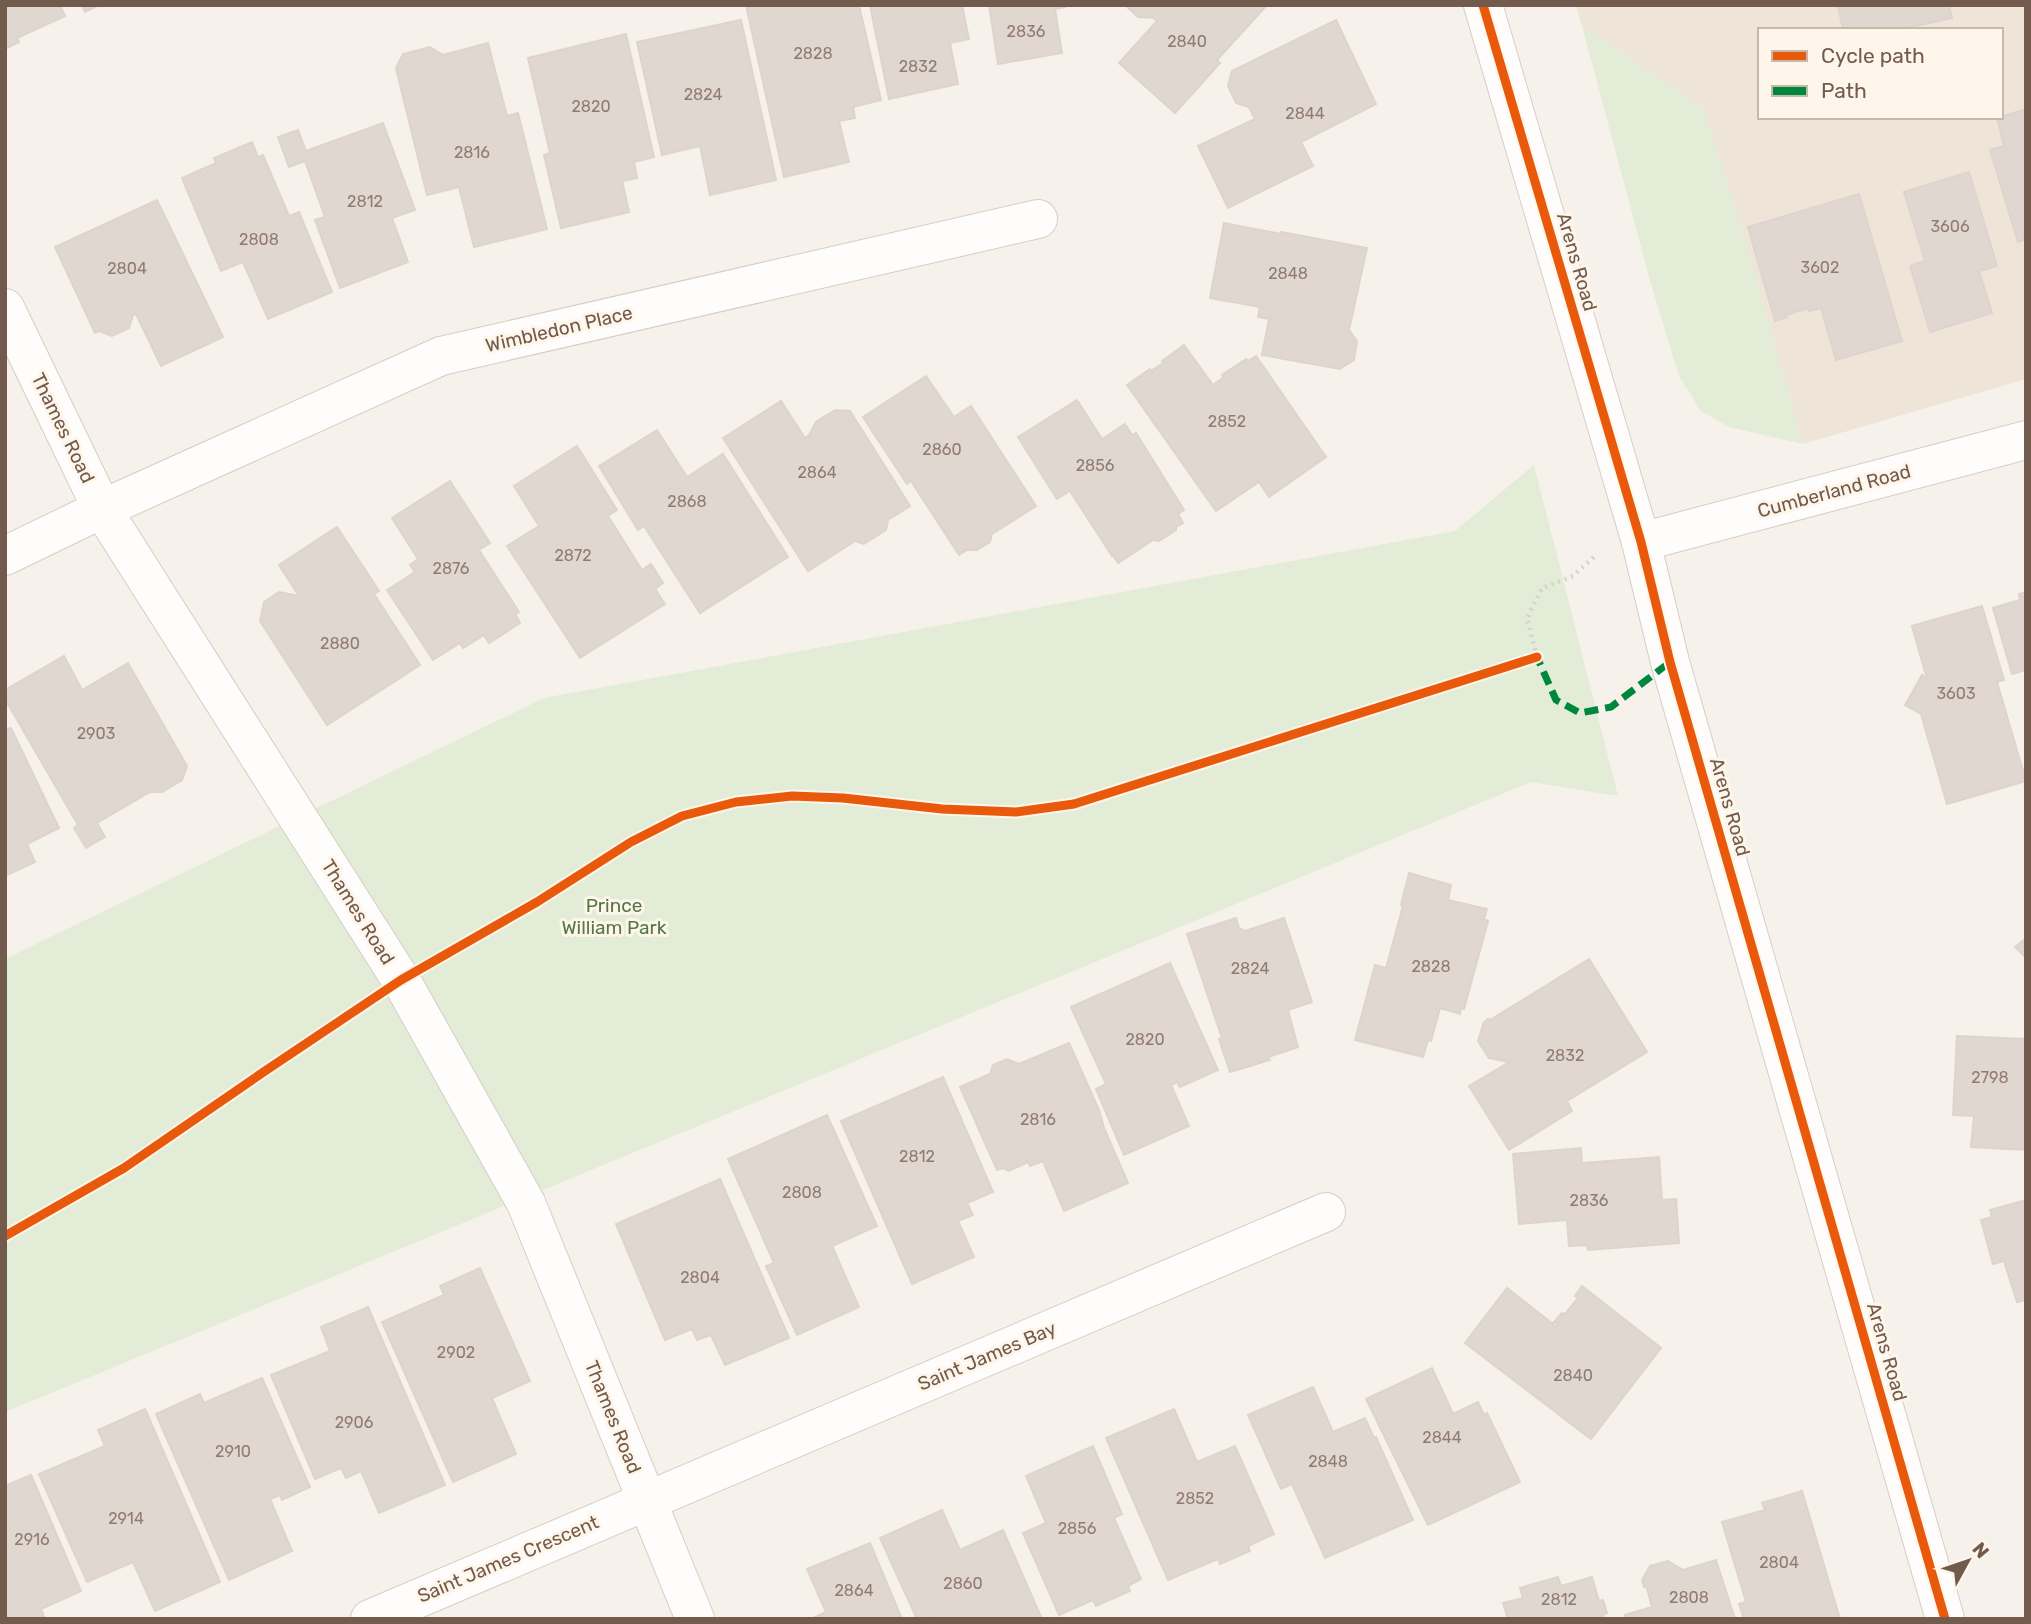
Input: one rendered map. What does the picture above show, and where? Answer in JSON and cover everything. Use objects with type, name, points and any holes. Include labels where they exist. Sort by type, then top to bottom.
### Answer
[{"type":"street","name":"Arens Road","points":[[1483,5],[1638,531],[1670,662],[1945,1619]]},
{"type":"street","name":"Wimbledon Place","points":[[5,556],[102,509],[441,356],[1038,219]]},
{"type":"street","name":"Thames Road","points":[[5,308],[102,509],[401,980],[526,1203],[695,1619]]},
{"type":"street","name":"Cumberland Road","points":[[1638,531],[2026,440]]},
{"type":"street","name":"Saint James Bay","points":[[647,1500],[1326,1212]]},
{"type":"street","name":"Saint James Crescent","points":[[370,1619],[647,1500]]},
{"type":"path","points":[[1537,657],[1527,618],[1542,588],[1573,576],[1638,531]]},
{"type":"shaded area","points":[[1576,5],[2026,5],[2026,379],[1803,444],[1745,240],[1703,107],[1582,26]]},
{"type":"green space","points":[[1582,26],[1703,107],[1745,240],[1803,444],[1729,427],[1701,411],[1679,376],[1651,284]]},
{"type":"green space","name":"Prince William Park","points":[[1534,465],[1618,796],[1531,782],[5,1412],[5,959],[544,698],[1455,531]]},
{"type":"building","points":[[5,5],[60,5],[65,16],[17,38],[19,42],[5,49]]},
{"type":"building","points":[[82,5],[99,5],[85,12]]},
{"type":"building","points":[[746,5],[859,5],[881,100],[853,107],[855,118],[839,121],[849,162],[784,177]]},
{"type":"building","points":[[870,5],[962,5],[969,39],[950,43],[958,84],[889,99]]},
{"type":"building","points":[[989,5],[1064,5],[1065,7],[1055,9],[1062,53],[998,64]]},
{"type":"building","points":[[1125,5],[1267,5],[1217,60],[1220,63],[1175,113],[1119,63],[1157,21],[1154,18],[1138,17]]},
{"type":"building","points":[[1838,5],[1949,5],[1952,18],[1906,28],[1843,28]]},
{"type":"building","points":[[741,20],[776,180],[710,195],[700,146],[662,155],[637,42]]},
{"type":"building","points":[[1336,20],[1376,104],[1301,142],[1313,166],[1228,208],[1198,146],[1255,119],[1249,107],[1236,103],[1228,86],[1232,71]]},
{"type":"building","points":[[626,34],[654,157],[634,162],[637,178],[622,181],[629,212],[561,228],[544,155],[550,153],[528,58]]},
{"type":"building","points":[[488,43],[507,116],[518,113],[547,229],[474,247],[459,187],[427,195],[396,68],[403,54],[430,47],[443,55]]},
{"type":"building","points":[[2026,109],[2026,239],[2018,242],[1990,150],[2004,146],[1997,119],[2003,119],[2003,116]]},
{"type":"building","points":[[383,123],[415,210],[392,218],[408,262],[340,288],[315,220],[325,217],[305,161],[289,167],[278,137],[298,130],[306,151]]},
{"type":"building","points":[[252,142],[258,157],[263,155],[289,216],[299,212],[332,292],[268,319],[243,262],[221,271],[182,178],[216,163],[214,158]]},
{"type":"building","points":[[1969,172],[1997,266],[1979,271],[1992,313],[1930,332],[1910,266],[1925,261],[1904,192]]},
{"type":"building","points":[[1859,194],[1902,341],[1836,360],[1821,308],[1809,311],[1808,308],[1775,321],[1748,227]]},
{"type":"building","points":[[157,200],[223,337],[161,366],[136,314],[133,315],[129,328],[112,336],[99,331],[95,333],[55,247]]},
{"type":"building","points":[[1224,223],[1367,248],[1349,330],[1357,341],[1354,360],[1340,369],[1262,355],[1269,319],[1258,317],[1260,307],[1210,298]]},
{"type":"building","points":[[1184,345],[1213,385],[1223,378],[1222,375],[1246,359],[1248,361],[1256,356],[1326,457],[1269,497],[1259,482],[1216,511],[1127,385],[1163,363],[1162,361]]},
{"type":"building","points":[[926,376],[954,417],[971,406],[1036,506],[992,534],[990,542],[977,550],[967,550],[959,555],[911,481],[907,484],[863,417]]},
{"type":"building","points":[[1077,400],[1102,439],[1125,424],[1132,435],[1136,433],[1184,510],[1178,514],[1183,523],[1176,527],[1176,530],[1159,541],[1153,540],[1118,563],[1070,491],[1057,499],[1018,437]]},
{"type":"building","points":[[781,401],[805,438],[816,422],[835,410],[850,411],[910,506],[888,520],[886,530],[864,544],[855,541],[808,571],[723,438]]},
{"type":"building","points":[[657,430],[687,477],[723,454],[788,557],[700,613],[644,526],[638,530],[599,466]]},
{"type":"building","points":[[577,446],[617,510],[608,516],[642,570],[651,564],[663,583],[655,589],[665,604],[580,658],[507,546],[539,526],[514,486]]},
{"type":"building","points":[[450,481],[490,543],[479,550],[519,612],[515,614],[520,623],[489,643],[484,635],[463,648],[460,643],[433,660],[387,590],[415,572],[410,565],[418,559],[392,518]]},
{"type":"building","points":[[337,527],[379,591],[374,594],[420,665],[327,725],[260,621],[264,602],[279,592],[299,596],[279,565]]},
{"type":"building","points":[[2026,592],[2026,670],[2012,674],[1993,608],[2020,600],[2019,594]]},
{"type":"building","points":[[1982,606],[2004,680],[1997,682],[2026,781],[1947,804],[1921,714],[1905,705],[1922,675],[1927,679],[1912,626]]},
{"type":"building","points":[[64,656],[82,690],[128,663],[187,766],[182,780],[162,792],[150,792],[97,823],[105,837],[86,848],[74,828],[78,825],[5,699],[5,690]]},
{"type":"building","points":[[11,728],[59,828],[27,844],[35,862],[5,876],[5,730]]},
{"type":"building","points":[[1409,873],[1451,885],[1448,900],[1487,909],[1484,919],[1488,921],[1464,1009],[1461,1008],[1460,1014],[1440,1008],[1431,1041],[1428,1040],[1423,1057],[1355,1040],[1375,965],[1386,968]]},
{"type":"building","points":[[1236,918],[1239,928],[1245,931],[1284,918],[1312,1002],[1288,1010],[1298,1047],[1268,1057],[1270,1060],[1230,1072],[1219,1039],[1222,1038],[1187,934]]},
{"type":"building","points":[[2026,938],[2026,958],[2015,947]]},
{"type":"building","points":[[1589,959],[1647,1052],[1567,1101],[1572,1111],[1509,1150],[1469,1086],[1509,1062],[1489,1058],[1478,1041],[1484,1022]]},
{"type":"building","points":[[1170,963],[1218,1070],[1180,1087],[1177,1082],[1171,1085],[1189,1126],[1124,1155],[1096,1089],[1106,1084],[1071,1007]]},
{"type":"building","points":[[1957,1036],[2026,1039],[2026,1150],[1971,1147],[1974,1116],[1953,1115]]},
{"type":"building","points":[[1069,1043],[1128,1183],[1064,1211],[1043,1161],[1030,1166],[1028,1162],[1009,1171],[1003,1168],[997,1170],[960,1087],[990,1074],[993,1065],[1007,1059],[1019,1064]]},
{"type":"building","points":[[943,1077],[993,1192],[967,1203],[973,1215],[958,1221],[974,1257],[912,1284],[841,1121]]},
{"type":"building","points":[[827,1115],[877,1226],[832,1246],[859,1307],[797,1335],[766,1266],[774,1263],[728,1159]]},
{"type":"building","points":[[1581,1148],[1582,1163],[1659,1157],[1662,1200],[1676,1199],[1679,1243],[1588,1250],[1587,1245],[1569,1246],[1567,1220],[1519,1224],[1513,1154]]},
{"type":"building","points":[[720,1179],[789,1338],[725,1365],[711,1335],[697,1340],[692,1329],[665,1340],[616,1224]]},
{"type":"building","points":[[2026,1200],[2026,1300],[2017,1302],[2004,1261],[1993,1264],[1981,1220],[1992,1217],[1990,1210]]},
{"type":"building","points":[[480,1268],[530,1381],[492,1398],[516,1454],[453,1482],[382,1322],[444,1295],[440,1286]]},
{"type":"building","points":[[1582,1286],[1661,1348],[1591,1439],[1465,1343],[1507,1288],[1557,1327],[1558,1324],[1554,1322],[1562,1313],[1565,1314],[1578,1298],[1575,1296]]},
{"type":"building","points":[[368,1307],[445,1485],[379,1513],[361,1471],[346,1478],[341,1468],[315,1479],[271,1375],[330,1351],[321,1327]]},
{"type":"building","points":[[1432,1368],[1453,1414],[1478,1402],[1484,1415],[1487,1413],[1520,1482],[1428,1525],[1366,1399]]},
{"type":"building","points":[[262,1378],[310,1487],[282,1500],[280,1495],[270,1499],[292,1551],[229,1580],[156,1414],[200,1394],[204,1403]]},
{"type":"building","points":[[1313,1387],[1333,1432],[1365,1418],[1413,1520],[1325,1558],[1292,1484],[1281,1489],[1248,1415]]},
{"type":"building","points":[[145,1409],[220,1582],[155,1611],[133,1562],[87,1582],[39,1474],[105,1446],[98,1430]]},
{"type":"building","points":[[1174,1409],[1197,1462],[1235,1446],[1274,1534],[1248,1546],[1250,1551],[1220,1564],[1218,1559],[1168,1580],[1106,1438]]},
{"type":"building","points":[[1093,1446],[1122,1514],[1114,1518],[1141,1579],[1128,1586],[1130,1591],[1096,1606],[1093,1600],[1059,1615],[1023,1533],[1046,1523],[1026,1476]]},
{"type":"building","points":[[31,1475],[81,1591],[41,1609],[45,1619],[5,1619],[5,1486]]},
{"type":"building","points":[[1802,1491],[1840,1619],[1744,1619],[1739,1604],[1746,1602],[1722,1522],[1765,1510],[1762,1503]]},
{"type":"building","points":[[942,1510],[960,1550],[1003,1530],[1042,1619],[938,1619],[937,1616],[917,1619],[880,1538]]},
{"type":"building","points":[[870,1543],[902,1619],[811,1619],[826,1612],[807,1569]]},
{"type":"building","points":[[1716,1560],[1735,1619],[1626,1619],[1625,1615],[1652,1607],[1642,1580],[1650,1566],[1668,1561],[1683,1570]]},
{"type":"building","points":[[1558,1577],[1561,1586],[1592,1577],[1599,1601],[1603,1600],[1607,1613],[1603,1614],[1604,1619],[1508,1619],[1503,1603],[1523,1598],[1520,1588]]},
{"type":"marked path","points":[[1532,658],[1537,657],[1556,700],[1580,713],[1611,707],[1670,662]]},
{"type":"cycle path","points":[[1483,5],[1641,542],[1670,662],[1945,1619]]},
{"type":"cycle path","points":[[5,1236],[124,1168],[401,980],[537,902],[631,842],[682,816],[736,802],[792,796],[843,798],[942,809],[1016,812],[1074,804],[1537,657]]}]
